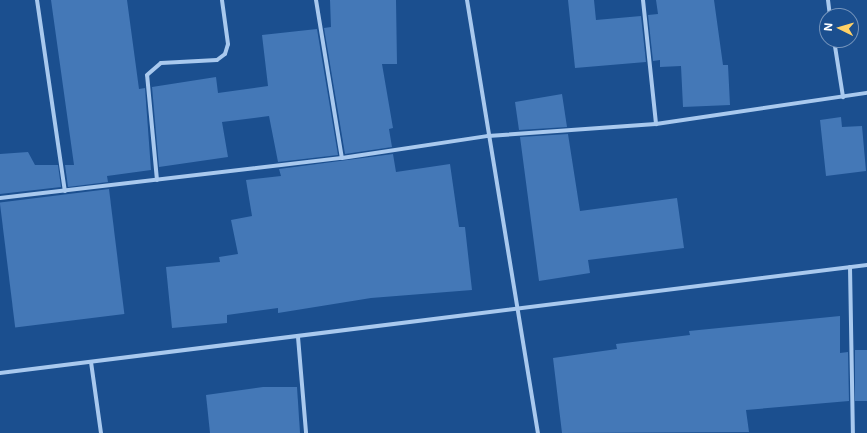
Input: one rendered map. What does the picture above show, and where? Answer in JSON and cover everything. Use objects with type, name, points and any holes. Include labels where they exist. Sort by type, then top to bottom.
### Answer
[{"type":"street","points":[[37,0],[65,191]]},
{"type":"street","points":[[157,180],[147,75],[161,64],[217,60],[225,54],[228,44],[222,0]]},
{"type":"street","points":[[316,0],[342,158]]},
{"type":"street","points":[[467,0],[488,136],[538,433]]},
{"type":"street","points":[[643,0],[656,124]]},
{"type":"street","points":[[835,48],[843,97]]},
{"type":"street","points":[[0,198],[342,158],[488,136],[656,124],[867,93]]},
{"type":"street","points":[[0,373],[867,265]]},
{"type":"street","points":[[850,267],[853,433]]},
{"type":"street","points":[[298,337],[306,433]]},
{"type":"street","points":[[92,362],[101,433]]},
{"type":"building","points":[[51,0],[127,0],[139,89],[145,88],[151,170],[107,176],[108,182],[68,187],[65,165],[74,165]]},
{"type":"building","points":[[330,0],[396,0],[397,64],[382,64],[393,128],[389,129],[392,147],[345,154],[324,28],[331,27]]},
{"type":"building","points":[[568,0],[594,0],[596,20],[641,16],[646,62],[575,68]]},
{"type":"building","points":[[656,0],[714,0],[723,65],[728,65],[730,105],[683,107],[681,66],[660,67],[660,60],[653,61],[648,15],[658,14]]},
{"type":"building","points":[[317,29],[338,155],[278,162],[269,116],[222,122],[228,157],[159,167],[152,87],[216,77],[218,93],[268,86],[262,35]]},
{"type":"building","points":[[562,94],[567,127],[519,130],[515,102]]},
{"type":"building","points":[[841,117],[842,127],[862,126],[866,171],[826,176],[820,120]]},
{"type":"building","points":[[568,134],[580,211],[677,198],[684,248],[588,260],[590,273],[539,281],[520,137]]},
{"type":"building","points":[[28,152],[35,165],[58,165],[61,187],[0,194],[0,154]]},
{"type":"building","points":[[393,154],[396,172],[450,164],[459,227],[465,227],[472,290],[371,298],[278,313],[278,308],[227,315],[227,323],[172,328],[166,267],[220,262],[219,257],[238,254],[231,220],[252,216],[246,180],[281,176],[279,169]]},
{"type":"building","points":[[109,189],[124,314],[15,327],[0,202]]},
{"type":"building","points":[[840,316],[840,353],[848,352],[849,401],[746,410],[749,432],[562,433],[553,358],[617,349],[616,344],[690,335],[689,331]]},
{"type":"building","points":[[855,350],[867,350],[867,401],[855,401]]},
{"type":"building","points":[[263,387],[297,387],[300,433],[210,433],[206,395]]}]
